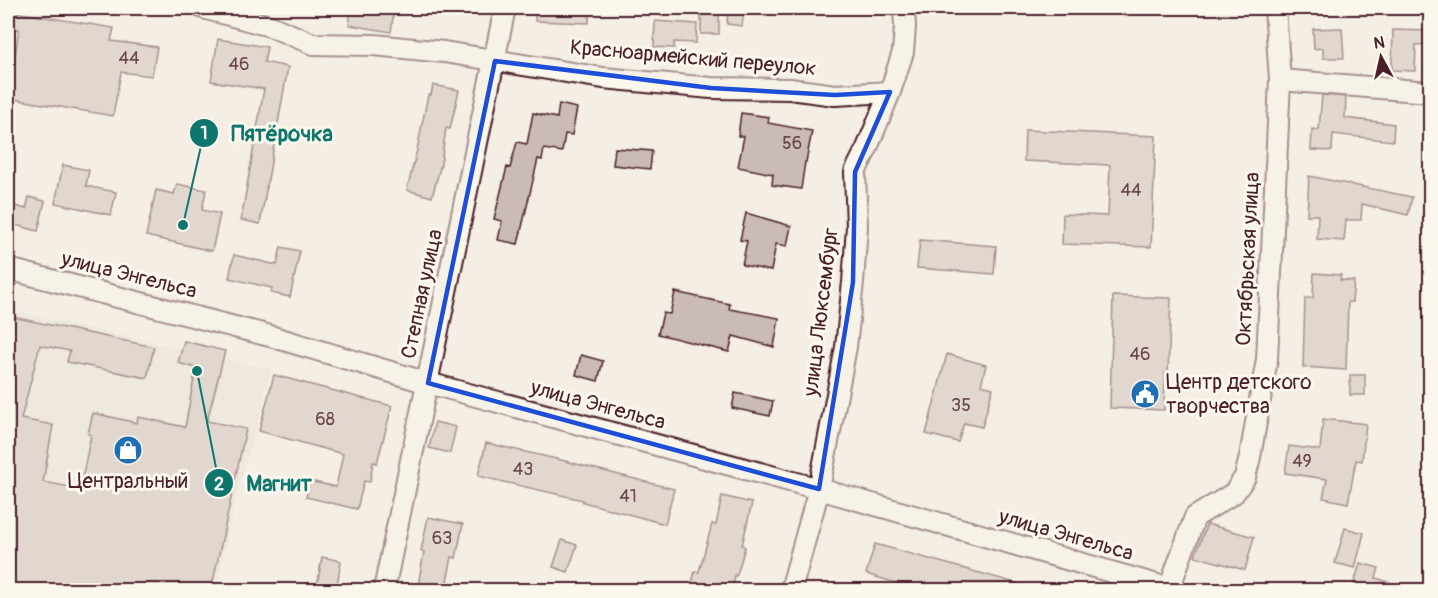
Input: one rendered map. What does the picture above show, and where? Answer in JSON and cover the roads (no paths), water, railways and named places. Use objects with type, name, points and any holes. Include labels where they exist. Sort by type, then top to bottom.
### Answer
[{"type":"street","name":"Красноармейский переулок","points":[[203,8],[270,26],[313,44],[374,45],[444,52],[603,78],[711,88],[790,89],[835,95],[890,92]]},
{"type":"street","name":"Степная улица","points":[[384,591],[505,8]]},
{"type":"street","name":"улица Люксембург","points":[[791,591],[819,489],[846,348],[854,282],[857,226],[855,172],[890,92],[903,52],[904,8]]},
{"type":"street","name":"Октябрьская улица","points":[[1172,590],[1195,517],[1234,493],[1245,477],[1250,456],[1267,359],[1280,80],[1275,8]]},
{"type":"street","points":[[1280,80],[1431,92]]},
{"type":"street","name":"улица Энгельса","points":[[8,269],[270,336],[428,383],[819,489],[1172,590]]},
{"type":"place","name":"Пятёрочка","points":[[183,225]]},
{"type":"place","name":"Магнит","points":[[197,371]]},
{"type":"place","name":"Центр детского творчества","points":[[1145,394]]},
{"type":"place","name":"Центральный","points":[[128,450]]}]
